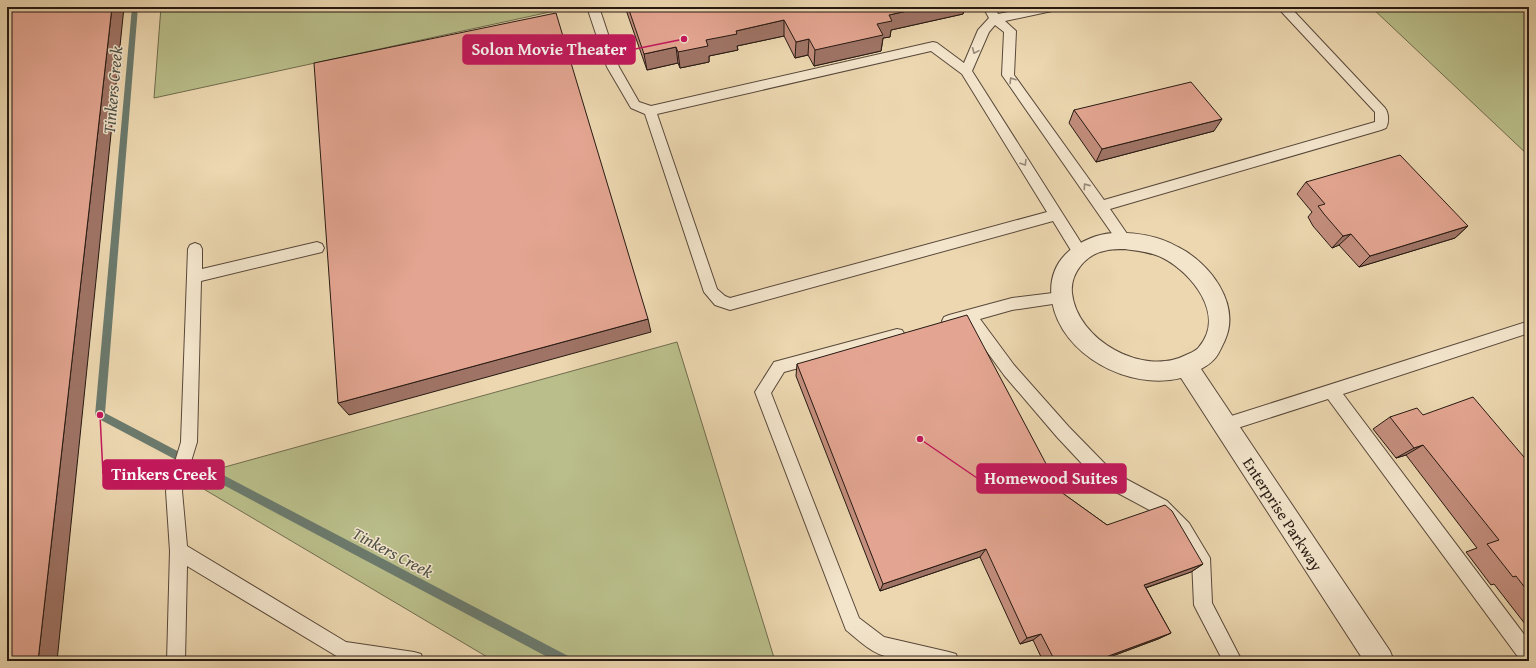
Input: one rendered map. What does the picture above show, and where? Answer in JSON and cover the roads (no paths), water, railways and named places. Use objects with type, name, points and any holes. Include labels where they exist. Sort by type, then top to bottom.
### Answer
[{"type":"street","points":[[1125,241],[1151,245],[1176,255],[1197,272],[1213,292],[1220,314],[1218,336],[1206,354],[1186,366],[1162,371],[1135,369],[1110,360],[1087,344],[1071,326],[1062,305],[1060,285],[1067,267],[1080,253],[1100,243],[1125,241]]},
{"type":"street","name":"Enterprise Parkway","points":[[1186,366],[1380,661]]},
{"type":"lane","points":[[593,7],[613,67],[635,105],[650,112],[933,46],[966,71],[1080,253]]},
{"type":"lane","points":[[989,7],[995,19],[1010,31],[1008,75],[1125,241]]},
{"type":"lane","points":[[966,71],[984,30],[995,19],[1052,7]]},
{"type":"lane","points":[[1101,206],[1381,124],[1381,111],[1283,7]]},
{"type":"lane","points":[[650,112],[711,292],[720,301],[730,304],[1056,215]]},
{"type":"lane","points":[[194,277],[317,248]]},
{"type":"lane","points":[[176,661],[179,551],[174,491],[190,442],[195,249]]},
{"type":"lane","points":[[931,326],[1012,304],[1061,298]]},
{"type":"lane","points":[[969,315],[1009,370],[1063,432],[1106,478],[1161,507],[1183,529],[1201,558],[1203,605],[1233,661]]},
{"type":"lane","points":[[1225,425],[1529,327]]},
{"type":"lane","points":[[908,332],[779,367],[763,392],[852,624],[880,645],[948,661]]},
{"type":"lane","points":[[1331,391],[1529,656]]},
{"type":"lane","points":[[179,551],[343,651],[414,661]]},
{"type":"waterway","name":"Tinkers Creek","points":[[135,7],[100,415],[566,661]]},
{"type":"place","name":"Solon Movie Theater","points":[[684,39]]},
{"type":"place","name":"Tinkers Creek","points":[[100,415]]},
{"type":"place","name":"Homewood Suites","points":[[920,439]]}]
